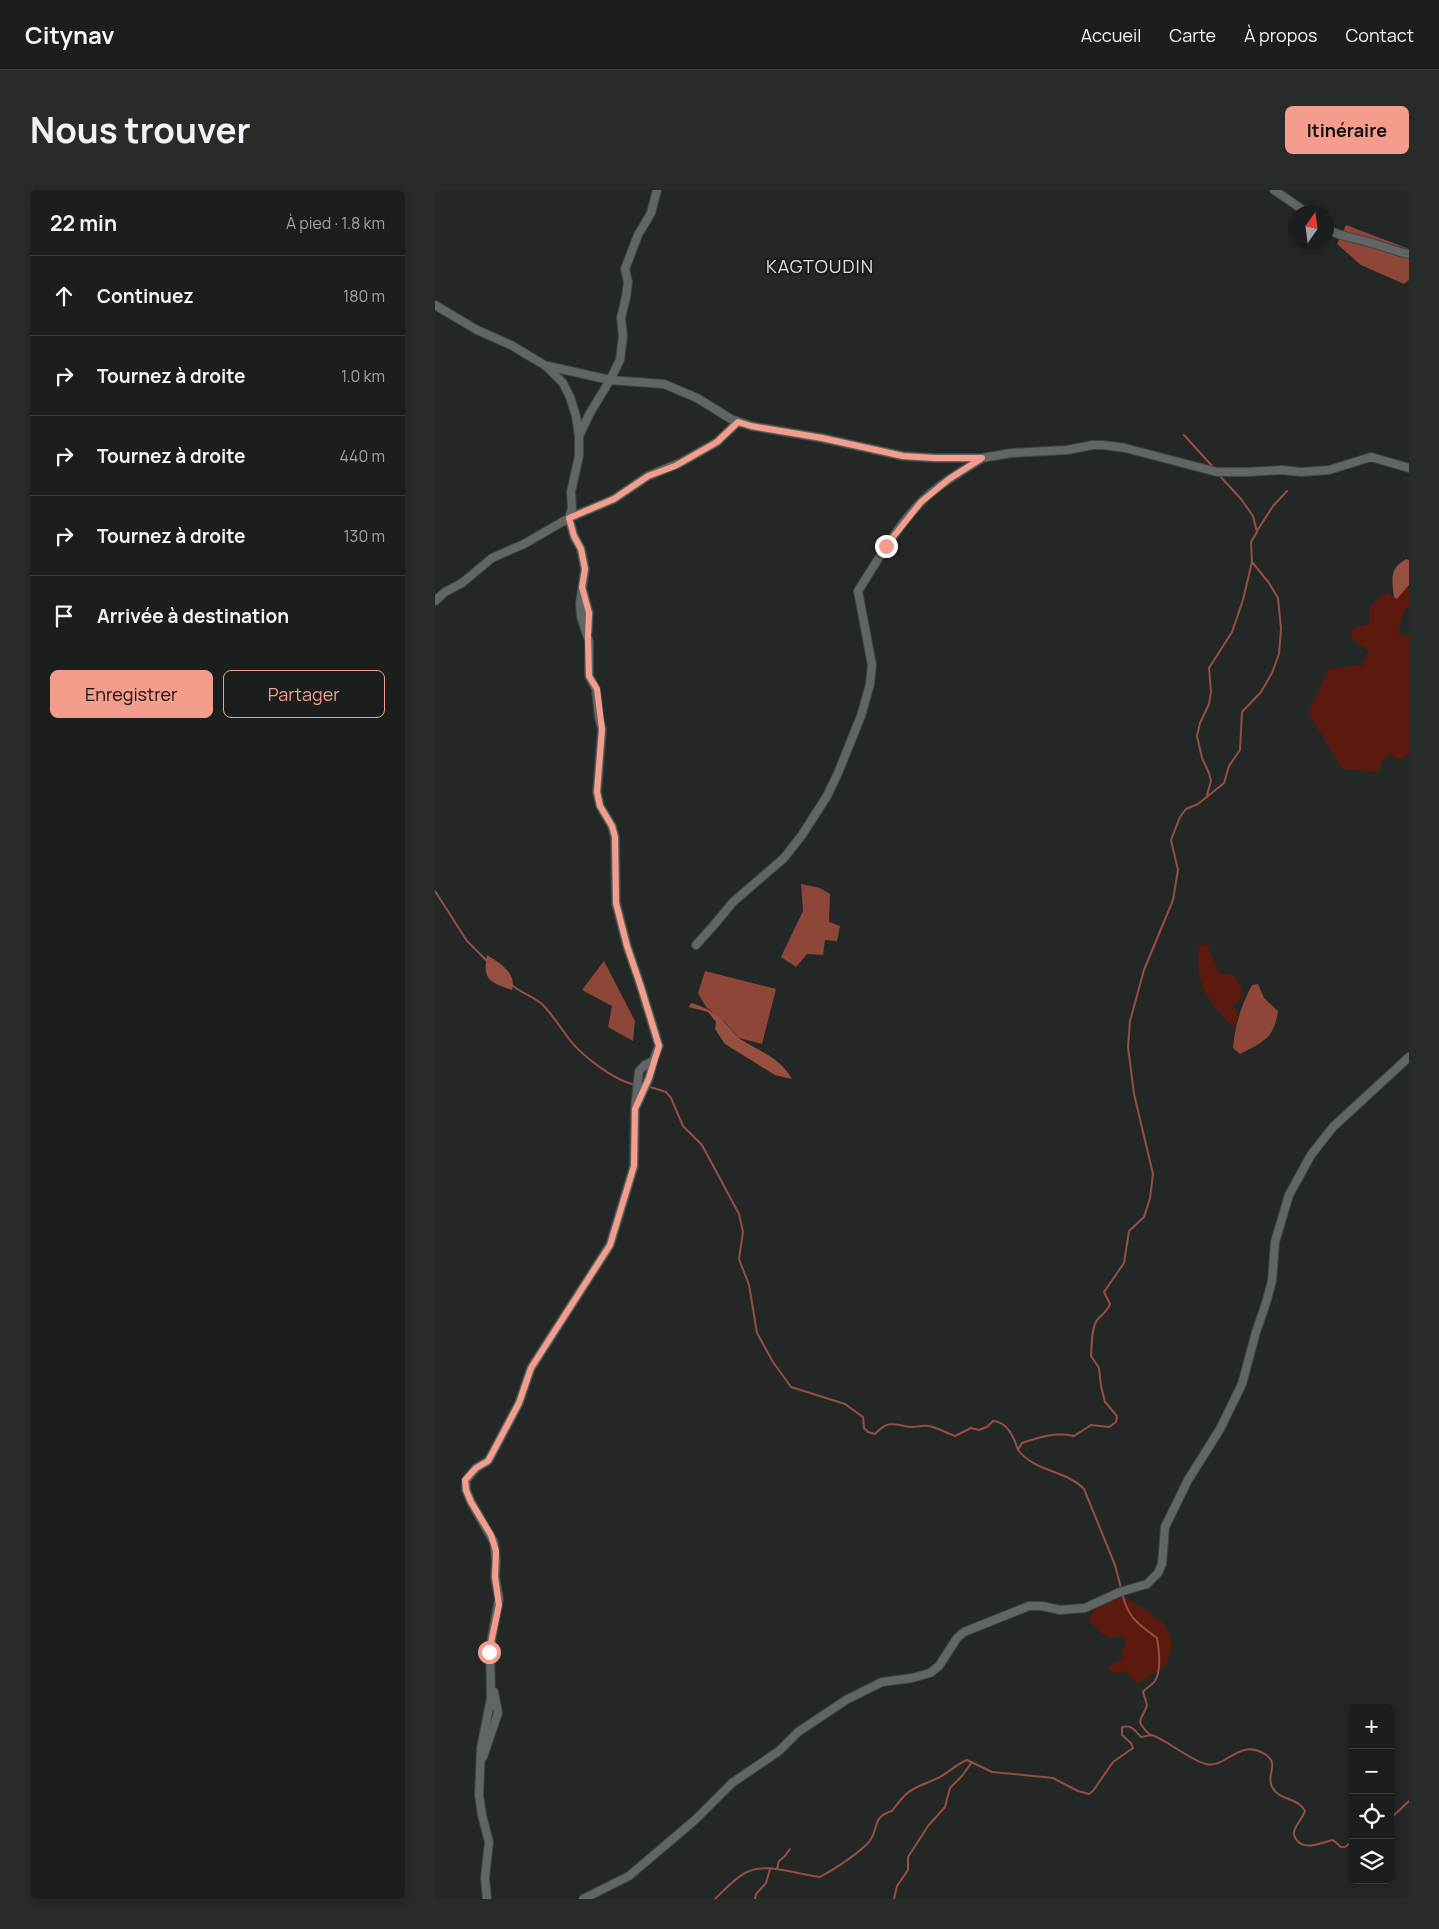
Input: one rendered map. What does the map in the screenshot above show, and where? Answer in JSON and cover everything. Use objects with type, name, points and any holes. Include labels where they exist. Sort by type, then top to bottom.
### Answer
[{"type":"street","points":[[579,436],[620,360],[623,336],[621,318],[627,282],[625,270],[638,235],[651,213],[657,190]]},
{"type":"street","points":[[1274,190],[1296,205]]},
{"type":"street","points":[[1334,233],[1364,240],[1396,252],[1409,254]]},
{"type":"street","points":[[435,305],[477,330],[511,344],[546,366],[559,378],[570,397],[576,416],[579,456],[571,492],[572,508],[569,518],[574,536],[581,549],[585,569],[580,603],[581,617],[588,636],[589,676],[597,689],[602,729],[597,792],[600,806],[612,826],[615,837],[616,903],[627,946],[659,1044],[649,1078],[635,1109]]},
{"type":"street","points":[[546,366],[610,380],[664,384],[697,398],[738,422],[751,426],[822,438],[903,456],[982,458],[1011,453],[1067,450],[1103,444],[1217,472],[1329,470],[1371,457],[1409,468]]},
{"type":"street","points":[[435,601],[445,592],[462,583],[492,558],[524,544],[569,518],[614,499],[648,476],[675,466],[717,442],[738,422]]},
{"type":"street","points":[[696,945],[733,902],[784,858],[803,835],[826,798],[838,773],[861,716],[870,684],[872,665],[858,591],[886,546],[921,502],[949,479],[982,458]]},
{"type":"street","points":[[583,1899],[629,1876],[695,1820],[732,1783],[779,1751],[798,1732],[847,1700],[882,1682],[930,1674],[939,1666],[957,1638],[964,1632],[1029,1606],[1042,1606],[1060,1610],[1085,1608],[1120,1592],[1147,1584],[1158,1573],[1162,1564],[1165,1527],[1188,1480],[1220,1429],[1243,1384],[1256,1332],[1272,1281],[1275,1242],[1289,1195],[1311,1155],[1333,1127],[1409,1057]]},
{"type":"street","points":[[487,1899],[485,1878],[489,1842],[479,1795],[481,1764],[498,1713],[492,1683],[489,1648],[499,1605],[495,1577],[496,1551],[491,1535],[471,1502],[466,1490],[465,1480],[476,1468],[488,1461],[519,1403],[531,1368],[610,1245],[634,1166],[635,1109],[639,1071],[654,1059]]},
{"type":"shaded area","points":[[1346,225],[1409,249],[1409,280],[1404,284],[1361,265],[1337,244]]},
{"type":"shaded area","points":[[1406,559],[1409,560],[1409,585],[1397,599],[1394,597],[1393,575],[1397,567]]},
{"type":"shaded area","points":[[1406,587],[1409,590],[1409,605],[1402,615],[1399,636],[1409,635],[1409,753],[1403,759],[1397,759],[1391,754],[1380,762],[1381,768],[1377,772],[1346,769],[1341,767],[1308,713],[1329,669],[1363,665],[1369,651],[1350,637],[1353,628],[1369,624],[1369,608],[1378,598],[1387,593],[1397,599]]},
{"type":"shaded area","points":[[801,884],[820,888],[830,894],[829,922],[840,926],[837,941],[825,940],[823,955],[807,954],[796,967],[781,957],[803,911]]},
{"type":"shaded area","points":[[1199,944],[1210,945],[1209,949],[1219,973],[1235,976],[1244,996],[1232,1006],[1239,1013],[1234,1028],[1217,1010],[1205,991],[1199,970]]},
{"type":"shaded area","points":[[487,955],[502,965],[510,974],[513,984],[512,990],[498,985],[489,979],[486,970]]},
{"type":"shaded area","points":[[604,961],[635,1021],[633,1041],[608,1027],[612,1006],[582,990]]},
{"type":"shaded area","points":[[705,971],[776,989],[762,1044],[739,1038],[725,1022],[706,1007],[698,993]]},
{"type":"shaded area","points":[[1258,984],[1264,998],[1278,1011],[1274,1028],[1261,1043],[1240,1054],[1233,1048],[1237,1023],[1252,985]]},
{"type":"shaded area","points":[[691,1003],[715,1014],[736,1036],[776,1060],[792,1079],[775,1075],[725,1044],[715,1029],[716,1022],[708,1012],[689,1007]]},
{"type":"shaded area","points":[[1118,1593],[1154,1615],[1168,1630],[1171,1638],[1171,1650],[1165,1664],[1138,1684],[1126,1671],[1114,1673],[1107,1668],[1124,1657],[1121,1649],[1126,1645],[1123,1635],[1107,1637],[1089,1620],[1097,1607]]},
{"type":"waterway","points":[[1184,435],[1213,467]]},
{"type":"waterway","points":[[1121,1588],[1115,1565],[1084,1489],[1068,1478],[1033,1463],[1018,1450],[1022,1443],[1035,1439],[1054,1435],[1074,1436],[1091,1425],[1109,1427],[1116,1422],[1117,1416],[1105,1402],[1099,1368],[1091,1356],[1093,1332],[1097,1320],[1110,1304],[1104,1292],[1124,1263],[1129,1231],[1144,1217],[1150,1198],[1153,1174],[1134,1094],[1128,1047],[1130,1021],[1144,970],[1173,900],[1178,870],[1171,840],[1180,817],[1186,809],[1198,804],[1224,783],[1229,766],[1240,750],[1242,712],[1261,692],[1272,673],[1279,654],[1281,629],[1278,598],[1252,562],[1251,542],[1257,532],[1253,516],[1241,499],[1219,475]]},
{"type":"waterway","points":[[1257,531],[1273,506],[1287,491]]},
{"type":"waterway","points":[[1207,795],[1211,781],[1202,758],[1197,736],[1200,723],[1209,704],[1211,692],[1209,668],[1232,632],[1243,600],[1252,562]]},
{"type":"waterway","points":[[435,891],[467,941],[487,961]]},
{"type":"waterway","points":[[512,985],[544,1006],[569,1039],[590,1060],[609,1073],[635,1085]]},
{"type":"waterway","points":[[647,1086],[666,1092],[671,1098],[683,1126],[702,1145],[739,1214],[743,1232],[739,1259],[749,1285],[757,1333],[773,1362],[791,1387],[845,1404],[863,1417],[864,1428],[868,1432],[875,1434],[885,1426],[893,1424],[931,1427],[955,1436],[971,1428],[979,1430],[987,1427],[993,1421],[1006,1427],[1018,1450]]},
{"type":"waterway","points":[[1122,1593],[1130,1614],[1157,1638],[1159,1648],[1159,1671],[1154,1683],[1143,1692],[1147,1705],[1140,1720],[1140,1723],[1150,1735]]},
{"type":"waterway","points":[[715,1899],[737,1878],[745,1873],[763,1868],[820,1877],[851,1858],[863,1848],[872,1838],[881,1817],[892,1811],[908,1792],[940,1777],[967,1760],[992,1772],[1053,1778],[1078,1791],[1089,1794],[1113,1762],[1133,1748],[1131,1743],[1122,1735],[1122,1727],[1133,1729],[1141,1737],[1156,1736],[1192,1758],[1206,1764],[1220,1762],[1247,1750],[1263,1753],[1271,1761],[1270,1782],[1272,1787],[1279,1795],[1298,1803],[1305,1811],[1294,1833],[1299,1843],[1308,1846],[1333,1840],[1341,1847],[1349,1844]]},
{"type":"waterway","points":[[894,1899],[897,1886],[908,1870],[908,1857],[928,1826],[945,1807],[950,1788],[972,1762]]},
{"type":"waterway","points":[[1394,1815],[1409,1801]]},
{"type":"waterway","points":[[777,1869],[779,1861],[790,1849]]},
{"type":"waterway","points":[[755,1899],[756,1894],[766,1883],[770,1869]]},
{"type":"district","name":"KAGTOUDIN","points":[[820,266]]},
{"type":"route","points":[[489,1652],[499,1605],[495,1577],[496,1551],[491,1535],[471,1502],[466,1490],[465,1480],[476,1468],[488,1461],[519,1403],[521,1392],[531,1368],[610,1245],[634,1166],[635,1109],[643,1094],[659,1046],[627,946],[616,903],[615,837],[612,826],[600,806],[597,792],[602,729],[599,718],[597,689],[589,676],[589,613],[582,587],[585,569],[581,549],[574,536],[569,518],[614,499],[648,476],[675,466],[717,442],[738,422],[903,456],[961,459],[982,458],[949,479],[921,502],[886,546]]}]
